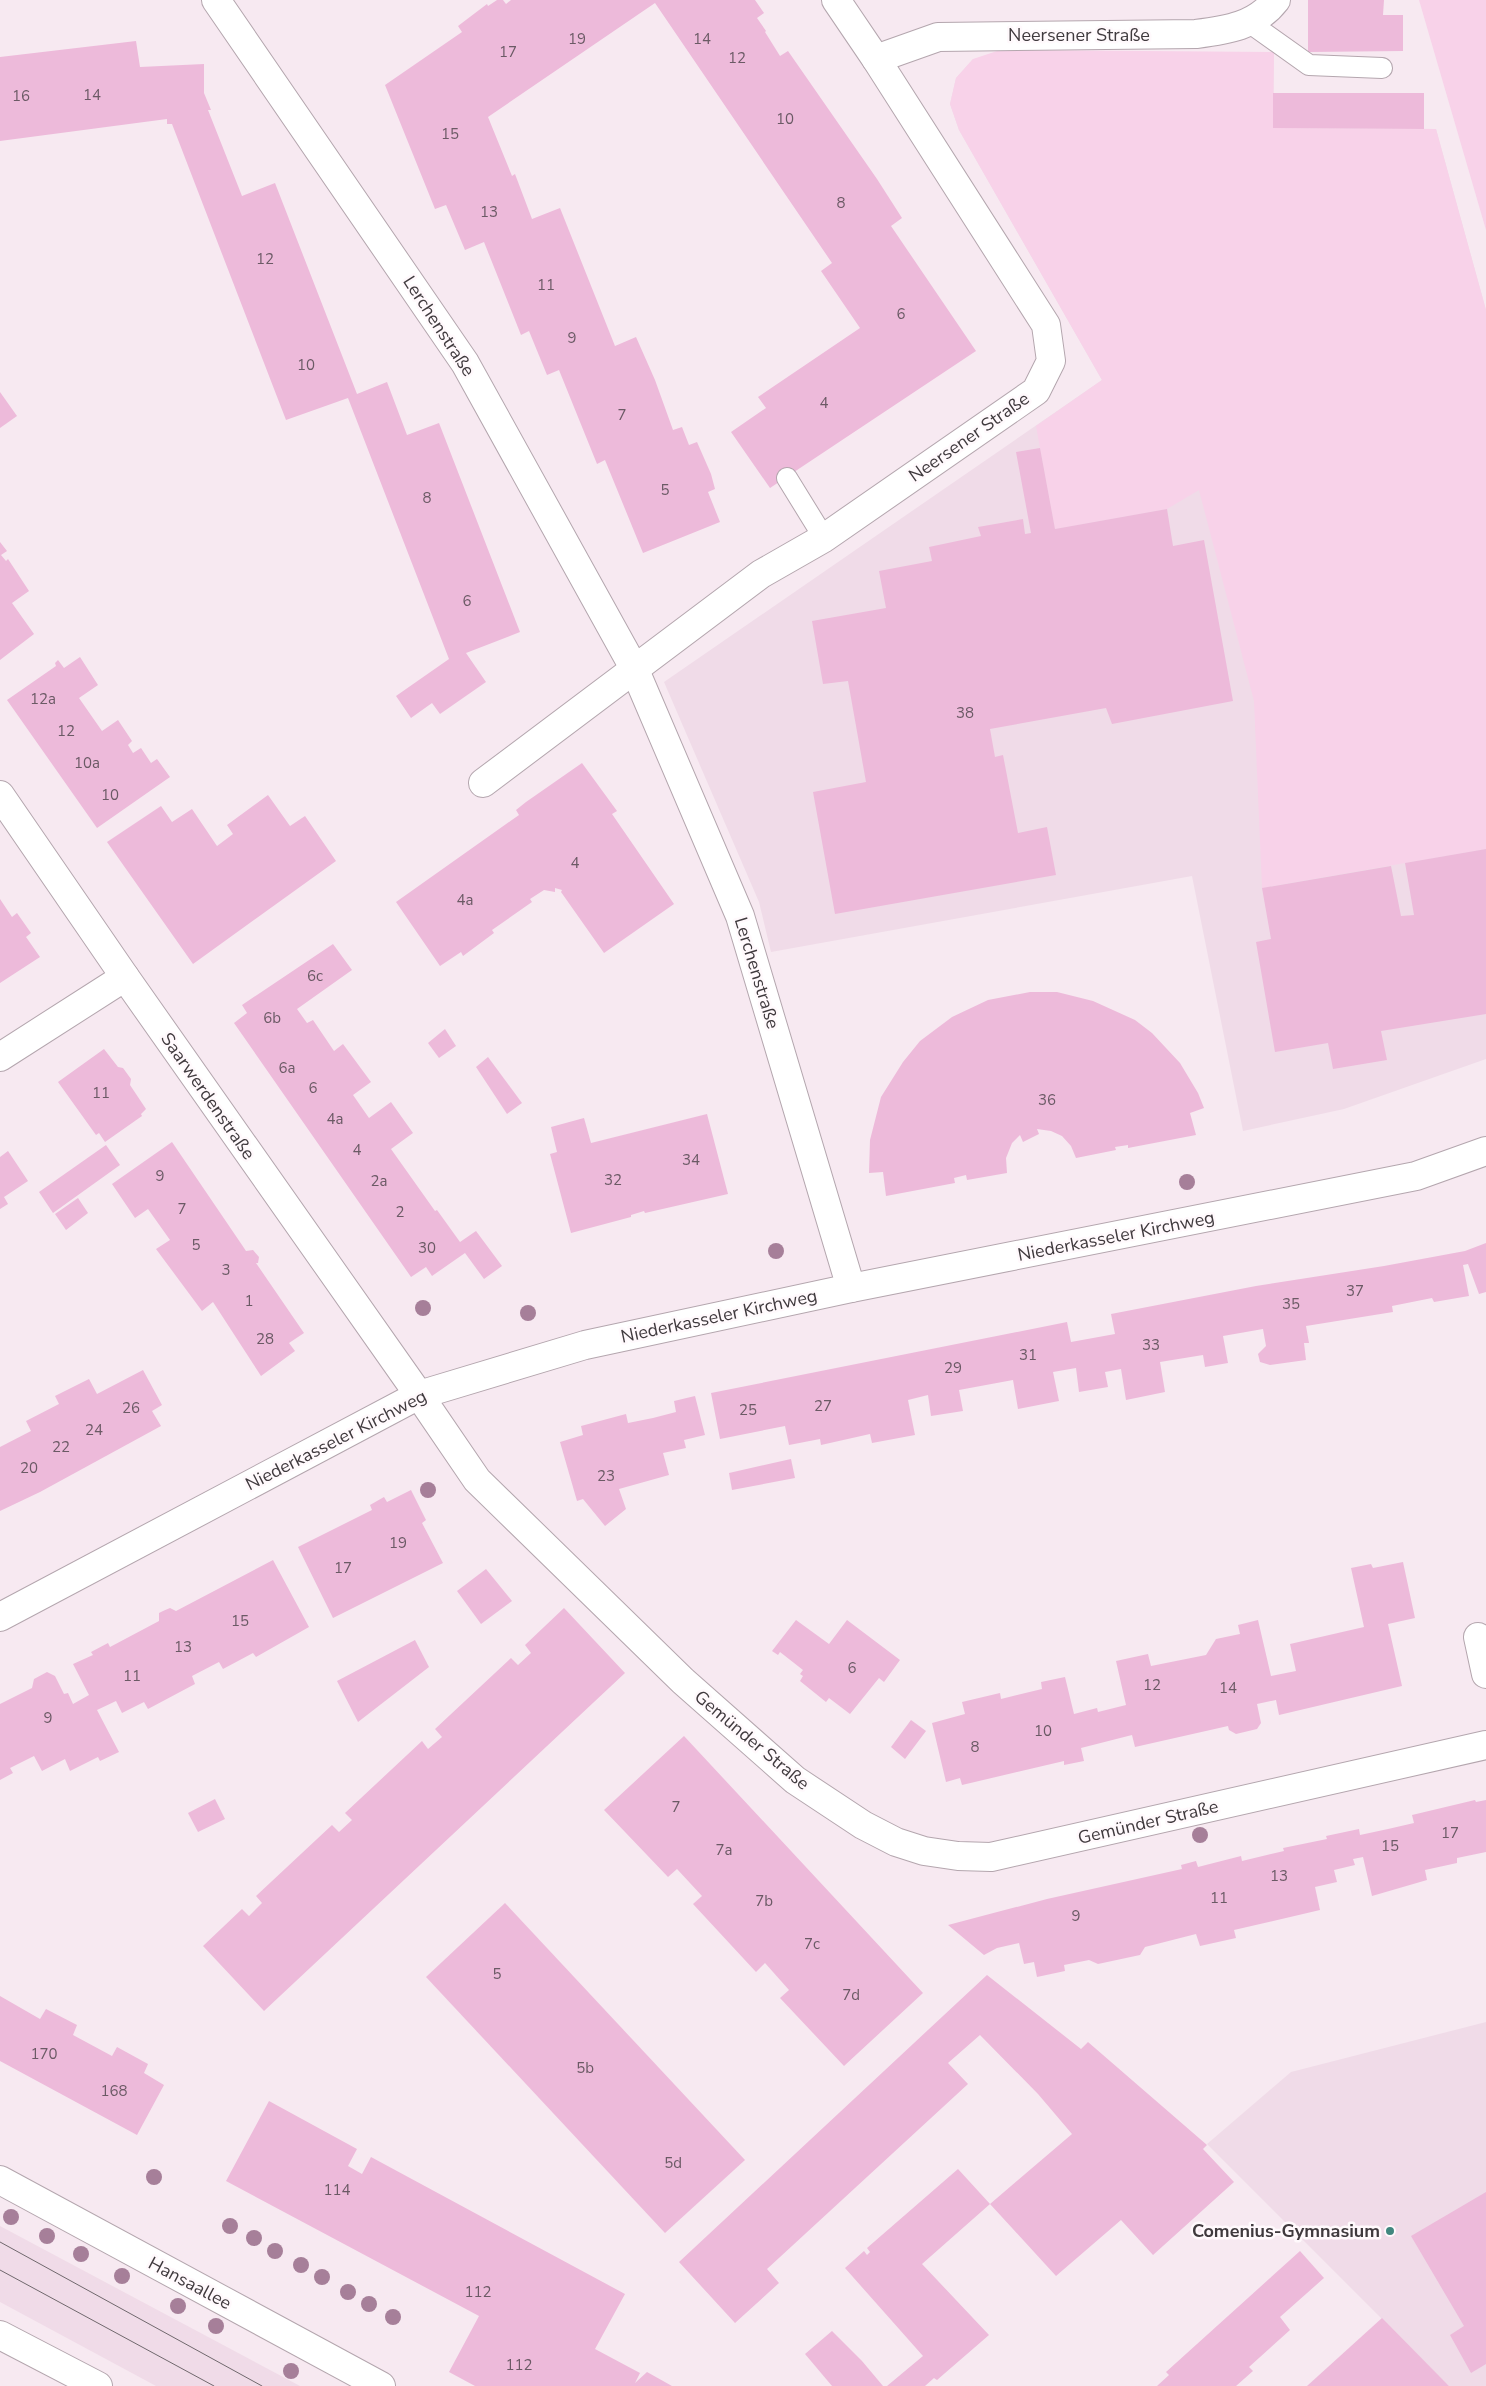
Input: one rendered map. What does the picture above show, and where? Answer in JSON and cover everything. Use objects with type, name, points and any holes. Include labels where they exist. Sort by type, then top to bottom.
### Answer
[{"type":"street","name":"Lerchenstraße","points":[[216,0],[465,363],[634,668],[740,916],[852,1288]]},
{"type":"street","name":"Neersener Straße","points":[[634,668],[762,574],[824,538],[1036,391],[1051,361],[1046,325],[876,59],[836,0]]},
{"type":"street","name":"Neersener Straße","points":[[876,59],[938,37],[1196,34],[1228,30],[1250,22],[1269,8],[1276,0]]},
{"type":"street","points":[[483,783],[634,668]]},
{"type":"street","name":"Saarwerdenstraße","points":[[0,795],[125,977],[419,1395]]},
{"type":"street","points":[[0,1057],[125,977]]},
{"type":"street","name":"Niederkasseler Kirchweg","points":[[0,1617],[419,1395],[585,1345],[852,1288],[1416,1176],[1486,1151]]},
{"type":"street","name":"Gemünder Straße","points":[[419,1395],[477,1480],[682,1681],[796,1780],[863,1825],[896,1842],[924,1851],[958,1856],[991,1857],[1486,1745]]},
{"type":"street","points":[[1478,1637],[1486,1674]]},
{"type":"street","name":"Hansaallee","points":[[0,2180],[381,2386]]},
{"type":"street","points":[[0,2335],[97,2386]]},
{"type":"lane","points":[[1250,22],[1309,65],[1382,68]]},
{"type":"lane","points":[[787,478],[824,538]]},
{"type":"shaded area","points":[[1419,0],[1486,0],[1486,230]]},
{"type":"shaded area","points":[[1000,50],[1274,52],[1273,128],[1436,129],[1486,310],[1486,849],[1262,888],[1254,701],[1199,490],[1167,509],[1055,529],[1036,426],[1102,380],[959,130],[950,104],[956,78],[973,59]]},
{"type":"shaded area","points":[[1274,52],[1273,128],[1436,129],[1486,310],[1486,1059],[1344,1109],[1243,1131],[1192,876],[771,952],[759,902],[664,682],[1102,380],[959,130],[950,104],[956,78],[973,59]]},
{"type":"shaded area","name":"Comenius-Gymnasium","points":[[1486,2022],[1486,2386],[1449,2386],[1207,2144],[1291,2072]]},
{"type":"shaded area","points":[[0,2226],[300,2386],[156,2386],[0,2302]]},
{"type":"building","points":[[497,0],[503,0],[506,4],[511,0],[755,0],[764,13],[757,18],[780,56],[788,51],[877,179],[902,218],[891,226],[976,351],[770,488],[731,432],[766,408],[758,397],[860,328],[821,271],[832,263],[655,3],[488,117],[512,176],[515,174],[532,219],[560,208],[615,346],[636,337],[655,380],[673,430],[682,427],[689,445],[697,442],[711,474],[715,489],[708,492],[720,522],[643,553],[605,460],[597,464],[559,370],[547,375],[529,331],[521,335],[484,242],[465,250],[446,205],[435,209],[385,85],[462,32],[458,26],[487,4],[488,6]]},
{"type":"building","points":[[1308,0],[1384,0],[1383,15],[1403,15],[1403,51],[1308,52]]},
{"type":"building","points":[[136,41],[140,67],[204,64],[204,93],[211,110],[208,110],[242,196],[275,183],[357,394],[387,382],[407,435],[439,423],[520,632],[466,653],[486,682],[440,714],[432,703],[411,718],[396,696],[449,659],[348,398],[286,420],[172,124],[167,124],[167,119],[0,141],[0,57]]},
{"type":"building","points":[[1273,93],[1424,93],[1424,129],[1273,128]]},
{"type":"building","points":[[0,392],[17,416],[0,428]]},
{"type":"building","points":[[1040,448],[1055,529],[1167,509],[1173,546],[1204,540],[1233,701],[1112,724],[1106,708],[990,729],[995,757],[1003,755],[1018,833],[1047,827],[1056,875],[835,914],[813,792],[866,782],[848,681],[823,684],[812,621],[886,608],[879,571],[932,561],[929,547],[981,536],[978,527],[1023,519],[1025,534],[1031,533],[1016,452]]},
{"type":"building","points":[[0,542],[7,551],[1,555],[6,561],[8,559],[29,591],[12,603],[34,634],[0,660]]},
{"type":"building","points":[[80,657],[98,685],[79,698],[102,731],[118,720],[132,741],[128,745],[133,753],[141,748],[151,763],[157,759],[170,777],[97,828],[7,700],[56,666],[55,663],[58,660],[64,668]]},
{"type":"building","points":[[582,763],[617,811],[612,814],[674,904],[604,953],[561,892],[562,890],[555,888],[555,892],[544,890],[530,899],[532,902],[492,930],[494,933],[463,956],[461,952],[440,966],[396,902],[519,815],[516,810]]},
{"type":"building","points":[[268,795],[290,826],[305,816],[336,861],[193,964],[107,842],[161,806],[172,822],[192,809],[217,846],[233,834],[227,825]]},
{"type":"building","points":[[1486,849],[1486,1014],[1381,1031],[1387,1060],[1333,1069],[1328,1043],[1275,1052],[1256,942],[1271,939],[1262,888],[1391,866],[1401,916],[1414,915],[1405,863]]},
{"type":"building","points":[[0,899],[12,917],[17,913],[31,933],[26,937],[40,957],[0,983]]},
{"type":"building","points":[[333,944],[352,970],[297,1009],[307,1023],[313,1020],[334,1051],[343,1044],[371,1082],[353,1095],[369,1118],[391,1102],[413,1133],[391,1149],[435,1211],[437,1210],[460,1242],[476,1231],[502,1266],[484,1279],[465,1253],[432,1276],[426,1267],[411,1277],[234,1023],[247,1013],[242,1005]]},
{"type":"building","points":[[1030,992],[1057,992],[1093,1001],[1135,1020],[1152,1033],[1180,1063],[1198,1093],[1204,1108],[1190,1113],[1196,1135],[1128,1148],[1128,1145],[1115,1147],[1116,1150],[1076,1158],[1071,1146],[1062,1136],[1051,1131],[1037,1129],[1039,1134],[1023,1142],[1020,1135],[1012,1143],[1006,1158],[1007,1173],[967,1180],[966,1175],[954,1178],[955,1183],[886,1196],[883,1172],[869,1173],[870,1140],[881,1097],[903,1062],[920,1041],[952,1017],[988,1000]]},
{"type":"building","points":[[445,1029],[456,1046],[439,1058],[428,1043]]},
{"type":"building","points":[[104,1049],[118,1067],[123,1068],[131,1079],[130,1085],[146,1109],[141,1114],[142,1116],[105,1142],[99,1133],[96,1135],[58,1082]]},
{"type":"building","points":[[488,1057],[522,1103],[507,1114],[476,1067]]},
{"type":"building","points":[[707,1114],[728,1194],[645,1213],[644,1211],[631,1215],[631,1217],[571,1233],[550,1154],[557,1152],[551,1127],[584,1118],[591,1143]]},
{"type":"building","points":[[172,1142],[246,1251],[253,1250],[259,1257],[258,1263],[256,1263],[304,1333],[289,1343],[295,1351],[261,1376],[213,1302],[202,1311],[156,1249],[170,1240],[148,1209],[135,1218],[112,1184]]},
{"type":"building","points":[[106,1145],[120,1165],[53,1213],[39,1192]]},
{"type":"building","points":[[8,1151],[28,1181],[4,1197],[8,1204],[0,1209],[0,1157]]},
{"type":"building","points":[[78,1198],[88,1213],[66,1230],[55,1214]]},
{"type":"building","points":[[1486,1243],[1486,1292],[1479,1294],[1468,1264],[1463,1265],[1469,1296],[1434,1302],[1432,1298],[1392,1306],[1393,1312],[1306,1326],[1309,1343],[1304,1343],[1306,1360],[1270,1365],[1260,1362],[1258,1354],[1266,1346],[1263,1329],[1223,1336],[1228,1363],[1205,1367],[1203,1355],[1160,1362],[1165,1392],[1126,1400],[1121,1369],[1105,1372],[1108,1387],[1079,1392],[1076,1368],[1053,1372],[1059,1401],[1018,1409],[1013,1380],[959,1390],[963,1411],[931,1416],[928,1395],[908,1400],[915,1435],[872,1443],[870,1434],[821,1445],[820,1439],[789,1445],[785,1426],[720,1439],[711,1393],[1067,1322],[1071,1342],[1115,1334],[1111,1314],[1256,1286],[1465,1251]]},
{"type":"building","points":[[143,1370],[162,1405],[152,1411],[161,1426],[40,1492],[0,1511],[0,1447],[31,1431],[26,1421],[59,1404],[55,1396],[89,1379],[97,1394]]},
{"type":"building","points":[[695,1396],[705,1435],[684,1440],[686,1448],[663,1453],[669,1475],[619,1489],[626,1509],[605,1526],[583,1499],[577,1501],[560,1442],[583,1435],[581,1426],[626,1414],[628,1423],[676,1412],[674,1401]]},
{"type":"building","points":[[791,1459],[795,1478],[732,1490],[729,1473]]},
{"type":"building","points":[[411,1490],[426,1520],[422,1523],[443,1563],[333,1618],[298,1547],[372,1510],[370,1505],[384,1497],[387,1502]]},
{"type":"building","points":[[273,1560],[309,1627],[256,1657],[253,1653],[223,1669],[219,1662],[192,1676],[195,1684],[148,1709],[144,1702],[122,1713],[116,1701],[97,1710],[119,1752],[100,1761],[98,1757],[70,1771],[65,1759],[42,1771],[34,1756],[10,1768],[13,1773],[0,1780],[0,1704],[32,1688],[34,1679],[47,1672],[55,1676],[64,1694],[68,1693],[73,1704],[89,1695],[73,1664],[93,1655],[91,1652],[108,1643],[110,1647],[159,1621],[159,1613],[170,1608],[176,1611]]},
{"type":"building","points":[[1403,1562],[1415,1618],[1388,1624],[1402,1686],[1279,1715],[1276,1700],[1257,1704],[1261,1723],[1257,1729],[1236,1734],[1229,1730],[1228,1726],[1135,1747],[1132,1735],[1081,1748],[1084,1761],[1064,1765],[1064,1761],[962,1785],[960,1778],[946,1782],[932,1723],[965,1714],[962,1702],[1000,1693],[1001,1699],[1042,1689],[1041,1682],[1065,1677],[1074,1714],[1097,1708],[1098,1712],[1126,1705],[1116,1661],[1148,1654],[1151,1666],[1206,1655],[1216,1639],[1240,1634],[1238,1625],[1258,1620],[1271,1676],[1296,1671],[1290,1644],[1364,1627],[1351,1568],[1371,1564],[1373,1568]]},
{"type":"building","points":[[486,1569],[512,1601],[481,1624],[457,1591]]},
{"type":"building","points":[[564,1608],[625,1673],[264,2011],[203,1946],[242,1909],[249,1916],[262,1903],[256,1896],[332,1825],[339,1832],[352,1820],[345,1813],[422,1741],[428,1749],[442,1737],[435,1729],[511,1658],[518,1665],[531,1653],[525,1645]]},
{"type":"building","points":[[796,1620],[829,1644],[847,1620],[900,1660],[884,1682],[879,1678],[850,1714],[829,1698],[826,1702],[800,1681],[803,1676],[800,1674],[803,1670],[780,1652],[778,1655],[772,1651]]},
{"type":"building","points":[[415,1640],[429,1667],[358,1722],[337,1681]]},
{"type":"building","points":[[911,1720],[926,1731],[905,1759],[891,1747]]},
{"type":"building","points":[[684,1736],[923,1993],[844,2066],[780,1998],[789,1990],[765,1963],[756,1972],[693,1904],[702,1896],[677,1869],[668,1877],[604,1810]]},
{"type":"building","points":[[215,1799],[225,1819],[198,1832],[188,1813]]},
{"type":"building","points":[[1475,1800],[1476,1802],[1486,1800],[1486,1852],[1457,1858],[1457,1863],[1425,1870],[1427,1880],[1372,1896],[1363,1857],[1353,1859],[1355,1865],[1334,1870],[1337,1882],[1315,1887],[1320,1910],[1234,1930],[1236,1938],[1200,1946],[1196,1934],[1145,1947],[1140,1955],[1098,1964],[1089,1960],[1064,1965],[1065,1971],[1037,1977],[1034,1962],[1024,1964],[1019,1943],[997,1948],[984,1955],[948,1925],[1047,1899],[1182,1869],[1181,1865],[1196,1861],[1198,1867],[1241,1856],[1242,1861],[1284,1851],[1283,1848],[1327,1839],[1326,1836],[1359,1829],[1360,1835],[1414,1823],[1412,1815]]},
{"type":"building","points":[[505,1903],[745,2160],[665,2233],[426,1977]]},
{"type":"building","points":[[987,1975],[1081,2049],[1088,2042],[1207,2145],[1203,2149],[1234,2182],[1153,2255],[1121,2220],[1056,2276],[990,2204],[1072,2134],[1038,2094],[980,2035],[948,2063],[968,2084],[767,2269],[779,2283],[735,2323],[679,2262]]},
{"type":"building","points":[[0,1996],[40,2019],[46,2009],[77,2025],[73,2035],[112,2056],[117,2047],[148,2064],[144,2073],[164,2085],[137,2135],[0,2061]]},
{"type":"building","points":[[269,2101],[357,2149],[348,2166],[362,2174],[371,2157],[625,2294],[595,2349],[640,2373],[635,2383],[647,2372],[672,2386],[475,2386],[449,2372],[479,2316],[226,2181]]},
{"type":"building","points":[[958,2169],[990,2204],[922,2264],[989,2335],[937,2380],[934,2378],[925,2386],[887,2386],[923,2356],[845,2268],[864,2251],[867,2255],[870,2252],[867,2248]]},
{"type":"building","points":[[1486,2192],[1486,2364],[1471,2373],[1450,2335],[1464,2326],[1411,2236]]},
{"type":"building","points":[[1300,2251],[1324,2278],[1280,2317],[1290,2330],[1249,2367],[1253,2371],[1236,2386],[1157,2386],[1169,2375],[1166,2372]]},
{"type":"building","points":[[1382,2318],[1449,2386],[1307,2386]]},
{"type":"building","points":[[832,2331],[862,2361],[883,2386],[832,2386],[805,2354]]},
{"type":"tram line","points":[[0,2242],[262,2386]]},
{"type":"tram line","points":[[0,2270],[214,2386]]},
{"type":"place","name":"Comenius-Gymnasium","points":[[1390,2231]]}]
